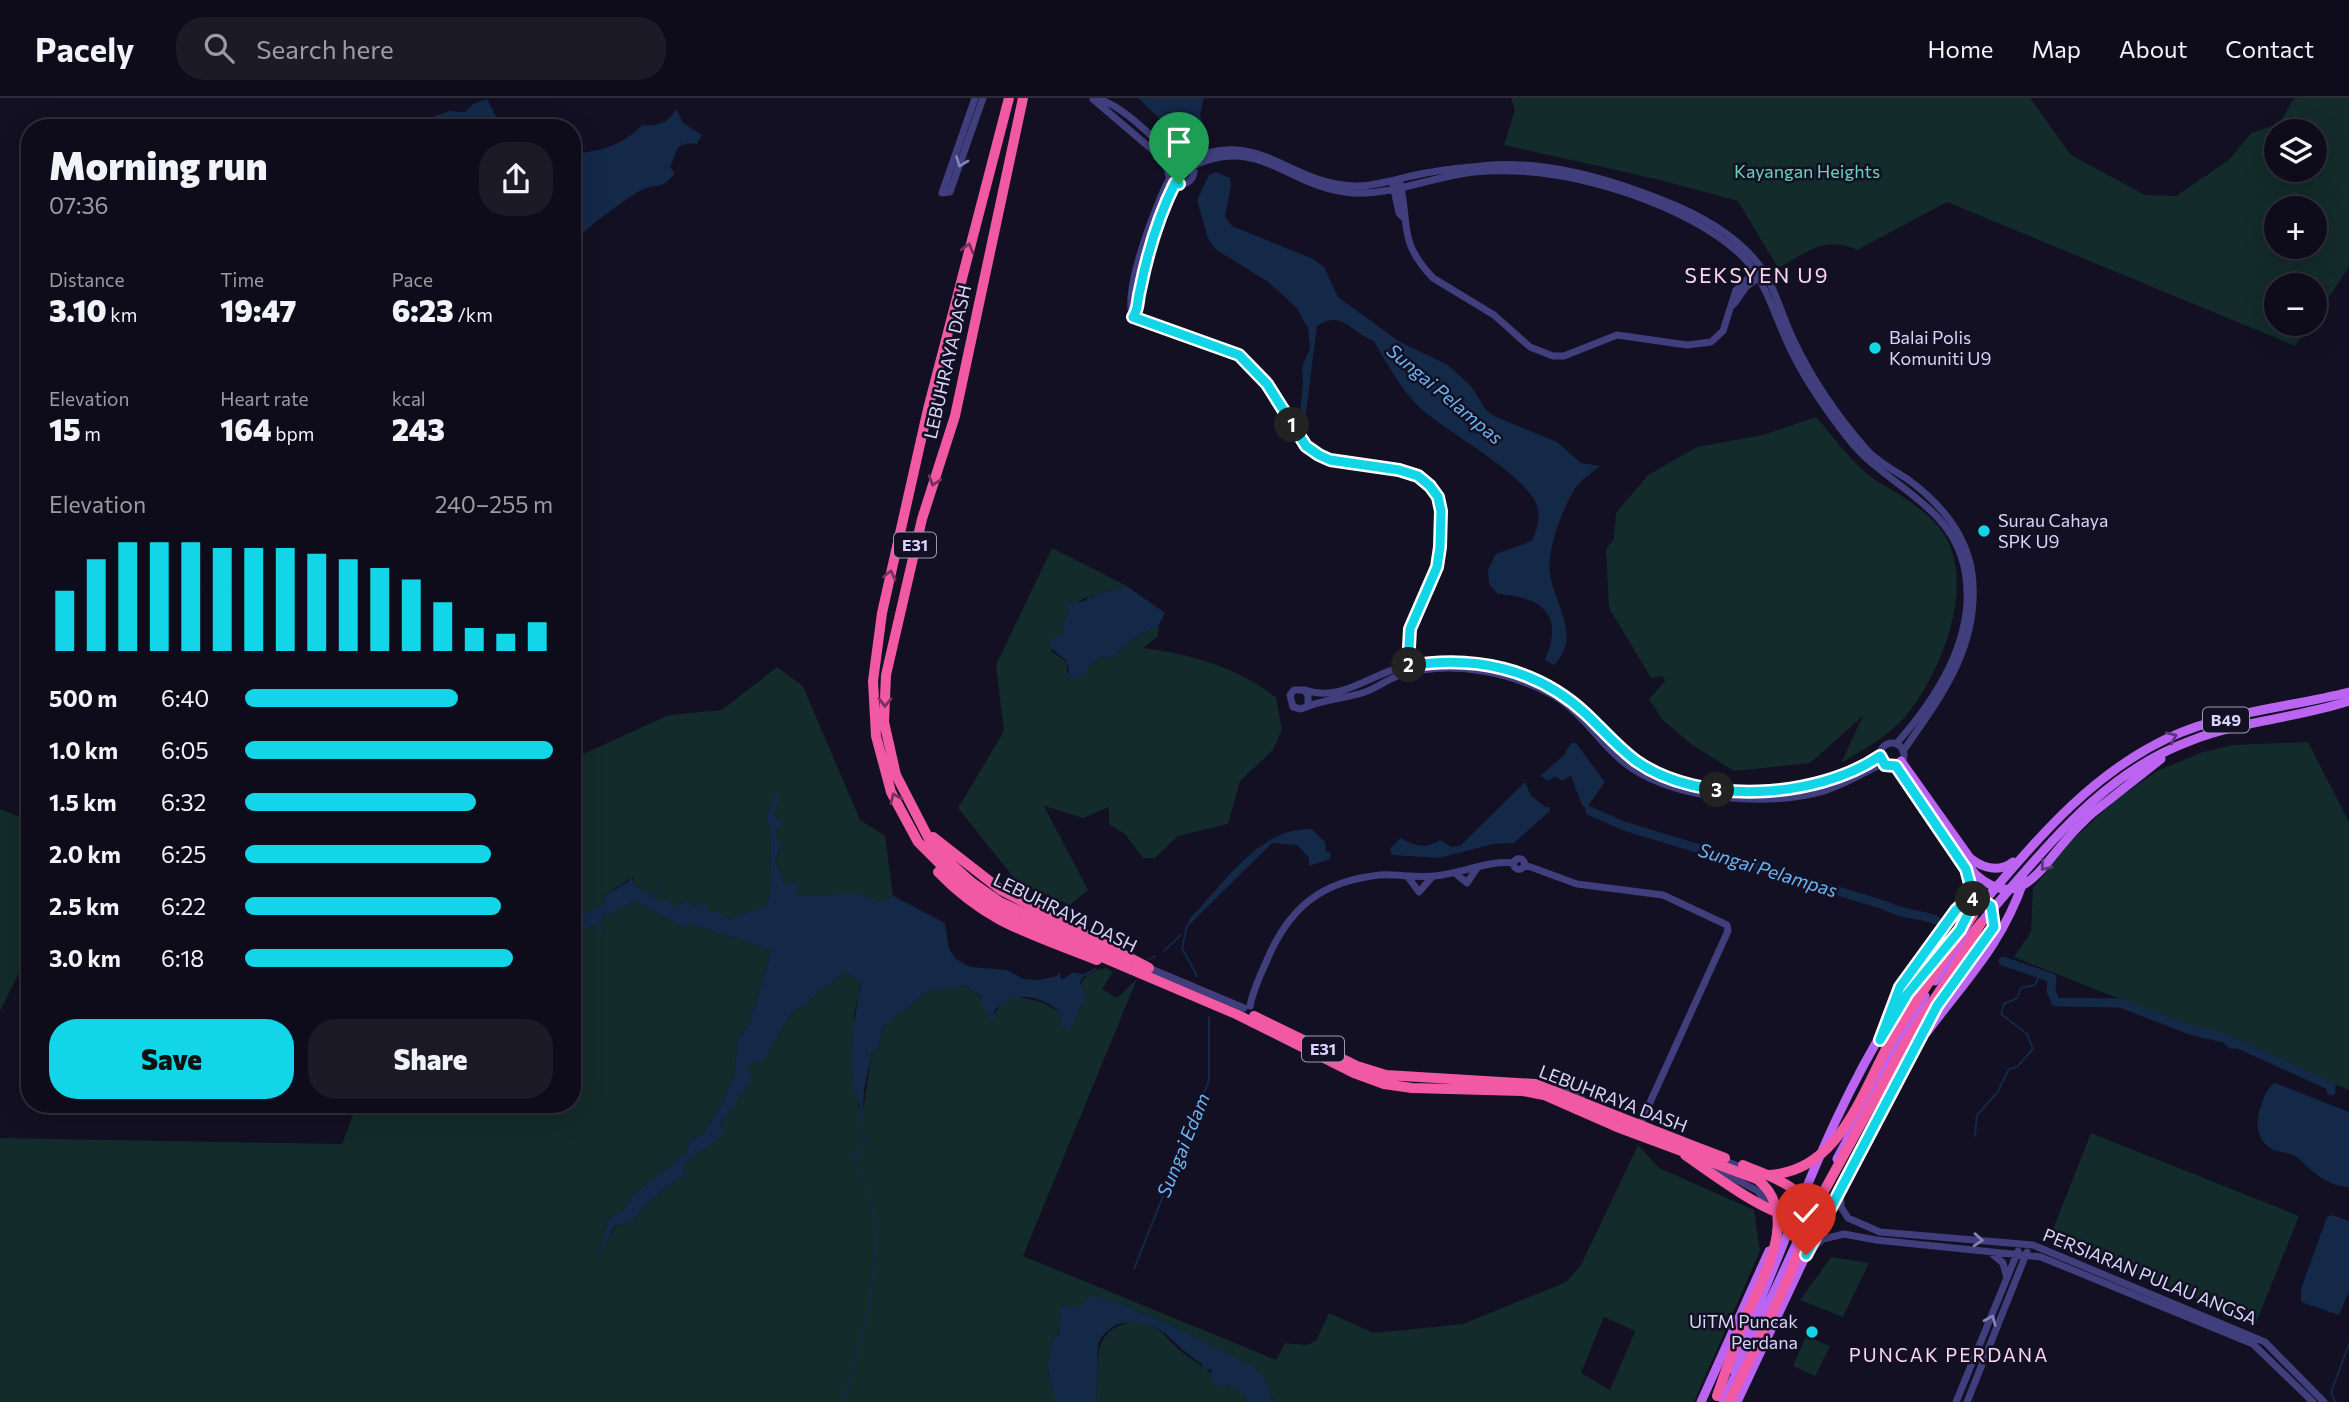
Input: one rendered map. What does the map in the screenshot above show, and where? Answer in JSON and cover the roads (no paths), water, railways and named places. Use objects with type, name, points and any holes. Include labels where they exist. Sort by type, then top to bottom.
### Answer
[{"type":"highway","name":"LEBUHRAYA DASH","points":[[1009,98],[931,397],[882,613],[873,681],[876,736],[883,765],[905,820],[930,856],[1017,921],[1236,1014],[1354,1073],[1384,1084],[1403,1087],[1523,1091],[1544,1095],[1674,1147]]},
{"type":"highway","name":"LEBUHRAYA DASH","points":[[1023,98],[955,416],[922,519],[886,676],[884,722],[891,761],[905,796],[939,852],[967,884],[1000,902],[1245,1012],[1357,1066],[1412,1079],[1535,1084],[1794,1189],[1800,1196],[1807,1225],[1767,1324],[1721,1400]]},
{"type":"highway","points":[[925,830],[1001,890],[1149,968]]},
{"type":"highway","points":[[930,856],[941,876],[982,912],[1009,926],[1114,967]]},
{"type":"highway","points":[[1765,1175],[1803,1168],[1827,1151],[1841,1133],[1891,1040],[1973,915]]},
{"type":"highway","points":[[1674,1147],[1767,1208],[1786,1214],[1810,1206],[1823,1193],[1904,1045],[1982,923]]},
{"type":"highway","points":[[1674,1147],[1744,1172],[1769,1188],[1777,1201],[1780,1228],[1741,1328],[1721,1400]]},
{"type":"main road","name":"B49","points":[[1721,1400],[1832,1132],[1880,1040],[1908,993],[2050,824],[2093,786],[2168,738],[2212,723],[2349,692]]},
{"type":"main road","name":"B49","points":[[1721,1400],[1811,1211],[1900,1038],[1935,981],[2035,860],[2085,805],[2147,760],[2189,741],[2255,722],[2349,701]]},
{"type":"main road","points":[[1923,805],[1975,874],[1997,889],[2009,890],[2036,878],[2090,814],[2154,764],[2189,741]]},
{"type":"main road","points":[[1900,760],[1923,805],[1972,881],[1970,910],[1960,930]]},
{"type":"main road","points":[[1900,760],[1969,858],[1980,865],[1997,869],[2005,868],[2024,854]]},
{"type":"main road","name":"B49","points":[[1737,1402],[1840,1187],[1912,1052],[1985,961],[1999,938],[2035,860]]},
{"type":"main road","points":[[1880,1040],[1900,987],[1956,910],[1966,901],[1978,898],[1985,901],[1994,911],[1994,927],[1937,1006],[1912,1052]]},
{"type":"main road","points":[[1701,1402],[1768,1252],[1832,1132]]},
{"type":"street","points":[[975,98],[942,193],[950,192],[984,98]]},
{"type":"street","points":[[1093,99],[1101,99],[1121,111],[1173,162],[1190,163],[1214,156],[1249,156],[1325,188],[1358,193],[1484,165],[1521,165],[1600,178],[1685,210],[1740,244],[1760,272],[1793,340],[1831,404],[1870,454],[1914,484],[1944,511],[1965,546],[1973,597],[1961,658],[1944,694],[1900,760]]},
{"type":"street","points":[[1190,163],[1212,150],[1238,148],[1328,182],[1359,186],[1410,183],[1475,172],[1523,172],[1583,180],[1668,209],[1723,241],[1760,272],[1764,288],[1794,356],[1826,409],[1866,459],[1938,515],[1959,551],[1965,568],[1965,621],[1956,653],[1937,690],[1896,744],[1885,746],[1881,760]]},
{"type":"street","points":[[1173,162],[1172,181],[1139,292],[1138,310],[1133,317],[1239,355],[1267,384],[1306,446],[1319,455],[1330,460],[1399,470],[1418,476],[1430,486],[1438,497],[1441,511],[1440,547],[1437,567],[1410,629],[1409,669]]},
{"type":"street","points":[[1172,181],[1184,184],[1191,179],[1190,163]]},
{"type":"street","points":[[1396,183],[1399,213],[1404,218],[1406,239],[1413,256],[1433,278],[1494,315],[1530,347],[1553,356],[1573,354],[1617,335],[1688,345],[1712,342],[1723,331],[1733,305],[1735,290],[1760,272]]},
{"type":"street","points":[[1399,196],[1410,183]]},
{"type":"street","points":[[1384,189],[1399,196]]},
{"type":"street","points":[[1749,264],[1749,281]]},
{"type":"street","points":[[1749,281],[1764,288]]},
{"type":"street","points":[[1409,669],[1366,691],[1308,704],[1298,709],[1290,701],[1294,690],[1322,695],[1340,692],[1409,669],[1488,672],[1525,683],[1562,702],[1604,745],[1633,769],[1676,787],[1715,797],[1785,796],[1821,792],[1881,760],[1900,760]]},
{"type":"street","points":[[1304,690],[1310,698],[1308,704]]},
{"type":"street","points":[[1896,744],[1900,760]]},
{"type":"street","points":[[1249,1012],[1277,936],[1303,903],[1354,880],[1382,875],[1433,877],[1477,867],[1514,863],[1520,859],[1525,865],[1598,889],[1663,895],[1727,925],[1728,930],[1643,1127],[1634,1134],[1630,1124]]},
{"type":"street","points":[[1455,873],[1466,883],[1477,867]]},
{"type":"street","points":[[1408,877],[1419,892],[1433,877]]},
{"type":"street","points":[[1114,967],[1249,1012]]},
{"type":"street","points":[[1149,968],[1376,1070],[1414,1076],[1523,1079],[1569,1092],[1630,1124],[1743,1169],[1783,1176],[1808,1167],[1832,1132]]},
{"type":"street","points":[[1643,1127],[1758,1191],[1773,1215],[1768,1252]]},
{"type":"street","name":"PERSIARAN PULAU ANGSA","points":[[1840,1187],[1839,1200],[1844,1213],[1880,1232],[2029,1245],[2262,1345],[2324,1402]]},
{"type":"street","name":"PERSIARAN PULAU ANGSA","points":[[1806,1255],[1823,1239],[1844,1234],[1876,1240],[2041,1257],[2262,1345],[2313,1402]]},
{"type":"street","points":[[1955,1402],[2007,1283],[2019,1243]]},
{"type":"street","points":[[1966,1402],[2029,1245]]},
{"type":"street","points":[[1986,1251],[1998,1256],[2003,1263],[2007,1283]]},
{"type":"street","points":[[2020,1273],[2032,1259],[2041,1257]]},
{"type":"water","points":[[1138,98],[1204,98],[1200,116],[1206,130],[1197,135],[1179,132],[1161,120]]},
{"type":"water","points":[[487,99],[498,119],[427,119],[449,111],[465,112],[473,104]]},
{"type":"water","points":[[676,109],[683,123],[702,135],[697,144],[688,143],[678,147],[670,167],[675,173],[662,185],[642,190],[615,207],[581,235],[581,152],[610,146],[628,137],[642,125],[658,125]]},
{"type":"water","points":[[1216,172],[1230,178],[1225,217],[1232,226],[1313,259],[1324,267],[1338,297],[1400,342],[1448,365],[1471,386],[1486,410],[1494,416],[1557,442],[1581,463],[1600,466],[1576,487],[1561,517],[1553,542],[1550,574],[1566,632],[1562,654],[1554,665],[1545,660],[1552,631],[1546,611],[1527,599],[1498,594],[1489,584],[1488,569],[1496,554],[1532,541],[1538,518],[1533,497],[1505,470],[1419,407],[1400,384],[1374,341],[1340,321],[1326,321],[1317,326],[1306,413],[1299,421],[1302,368],[1310,348],[1308,328],[1296,307],[1268,282],[1215,249],[1208,238],[1197,200],[1209,175]]},
{"type":"water","points":[[1127,586],[1165,613],[1159,625],[1127,644],[1112,659],[1100,657],[1089,666],[1087,674],[1070,680],[1067,661],[1048,646],[1052,638],[1065,633],[1062,625],[1069,613],[1066,607],[1070,602],[1085,601],[1091,594],[1093,599],[1097,594]]},
{"type":"water","points":[[1571,743],[1576,743],[1605,782],[1588,806],[1599,815],[1598,819],[1582,805],[1571,776],[1562,781],[1555,776],[1549,781],[1540,776],[1563,756]]},
{"type":"water","points":[[1525,782],[1531,796],[1547,808],[1549,805],[1550,811],[1514,843],[1493,844],[1439,858],[1392,855],[1390,849],[1400,838],[1420,845],[1429,845],[1440,840],[1452,847],[1461,845]]},
{"type":"water","points":[[777,790],[779,801],[773,814],[783,822],[776,831],[776,841],[782,844],[775,860],[785,885],[796,881],[797,896],[860,894],[881,902],[893,896],[945,923],[949,949],[956,959],[970,967],[1007,970],[1023,979],[1039,980],[1057,976],[1060,972],[1061,980],[1074,972],[1084,975],[1080,982],[1086,999],[1068,1032],[1060,1025],[1061,1013],[1036,998],[1018,997],[1010,1000],[994,1011],[995,1020],[989,1021],[989,1013],[981,1005],[981,997],[967,986],[930,990],[883,1027],[878,1049],[872,1052],[864,1090],[863,1112],[853,1085],[852,1068],[853,1031],[861,984],[846,972],[791,1014],[762,1064],[753,1061],[748,1070],[754,1077],[721,1123],[723,1135],[684,1164],[685,1174],[648,1202],[631,1223],[615,1226],[596,1261],[609,1218],[624,1209],[633,1195],[686,1152],[690,1141],[704,1132],[719,1109],[734,1076],[738,1040],[749,1024],[772,950],[691,924],[681,927],[636,901],[601,918],[601,934],[595,924],[581,931],[581,912],[587,912],[605,903],[603,897],[629,881],[632,875],[633,884],[641,890],[655,894],[656,901],[668,901],[674,907],[687,901],[692,906],[706,904],[709,913],[718,911],[728,919],[765,906],[770,897],[771,829],[766,819]]},
{"type":"water","points":[[1312,829],[1325,842],[1326,852],[1331,853],[1330,859],[1309,866],[1309,858],[1297,845],[1272,843],[1186,928],[1190,918],[1259,847],[1293,831]]},
{"type":"water","points":[[2275,1083],[2349,1112],[2349,1187],[2327,1181],[2296,1156],[2270,1148],[2261,1139],[2259,1113],[2266,1093]]},
{"type":"water","points":[[2332,1215],[2349,1221],[2349,1291],[2339,1315],[2301,1302],[2301,1289],[2327,1217]]},
{"type":"water","points":[[1091,1295],[1120,1303],[1173,1326],[1252,1366],[1264,1377],[1273,1402],[1248,1402],[1243,1394],[1228,1384],[1224,1389],[1214,1385],[1211,1369],[1203,1370],[1202,1364],[1156,1328],[1134,1323],[1116,1325],[1099,1342],[1096,1402],[1056,1402],[1047,1365],[1053,1340],[1059,1333],[1061,1304],[1078,1309]]},
{"type":"waterway","name":"Sungai Pelampas","points":[[1193,126],[1201,143]]},
{"type":"waterway","name":"Sungai Pelampas","points":[[1590,811],[1624,826],[1897,911],[1936,920]]},
{"type":"waterway","points":[[655,894],[663,887]]},
{"type":"waterway","name":"Sungai Edam","points":[[1187,926],[1182,948],[1197,976]]},
{"type":"waterway","points":[[1164,951],[1181,935]]},
{"type":"waterway","points":[[1146,961],[1155,956]]},
{"type":"waterway","name":"Sungai Pelampas","points":[[2003,961],[2052,978],[2051,991],[2056,1002],[2120,1003],[2193,1031],[2225,1038],[2231,1044],[2238,1044],[2331,1086],[2331,1091]]},
{"type":"waterway","points":[[1084,975],[1096,969]]},
{"type":"waterway","points":[[1975,1136],[1977,1115],[1997,1093],[2009,1069],[2017,1067],[2033,1049],[2027,1034],[2001,1014],[2004,1004],[2017,998],[2021,988],[2035,985],[2040,974]]},
{"type":"waterway","name":"Sungai Edam","points":[[1134,1269],[1209,1080],[1209,1017]]},
{"type":"waterway","points":[[843,1402],[865,1326],[875,1249],[871,1197],[853,1158],[854,1154],[861,1152],[860,1144],[865,1139],[859,1122],[863,1112]]},
{"type":"waterway","name":"Sungai Pelampas","points":[[2335,1402],[2331,1392],[2349,1344]]},
{"type":"place","name":"Balai Polis Komuniti U9","points":[[1875,348]]},
{"type":"place","name":"Surau Cahaya SPK U9","points":[[1984,531]]},
{"type":"place","name":"UiTM Puncak Perdana","points":[[1812,1332]]},
{"type":"district","name":"SEKSYEN U9","points":[[1757,276]]},
{"type":"district","name":"PUNCAK PERDANA","points":[[1949,1355]]},
{"type":"park label","name":"Kayangan Heights","points":[[1807,172]]}]
